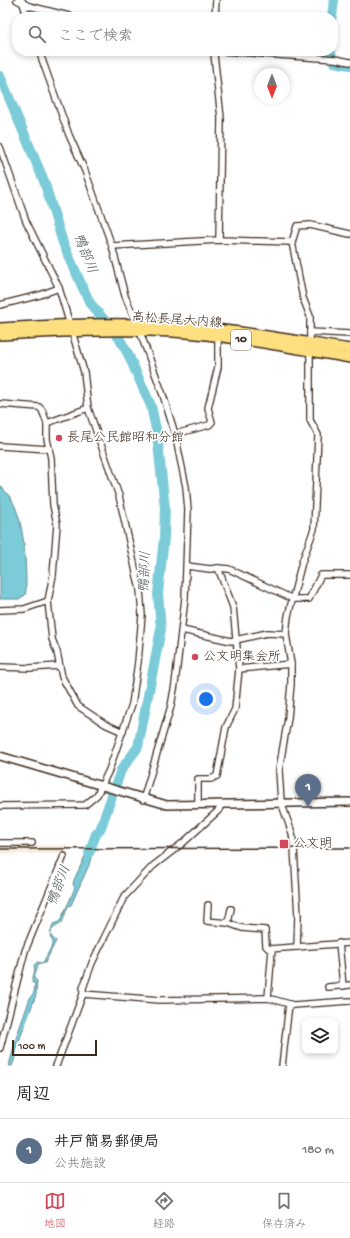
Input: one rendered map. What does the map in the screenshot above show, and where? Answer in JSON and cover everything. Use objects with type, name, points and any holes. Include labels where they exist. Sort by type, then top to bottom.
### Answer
[{"type":"main road","name":"高松長尾大内線","points":[[0,335],[71,327]]},
{"type":"main road","name":"高松長尾大内線","points":[[0,328],[134,327],[218,333],[269,338],[350,358]]},
{"type":"main road","name":"高松長尾大内線","points":[[310,347],[350,349]]},
{"type":"street","points":[[215,12],[216,0]]},
{"type":"street","points":[[21,1],[25,12]]},
{"type":"street","points":[[21,1],[56,12]]},
{"type":"street","points":[[41,56],[69,135],[85,171],[112,246],[134,327],[175,434],[186,487],[188,510],[187,566],[182,630],[171,706],[143,800]]},
{"type":"street","points":[[214,56],[220,118],[218,240]]},
{"type":"street","points":[[290,56],[350,62]]},
{"type":"street","points":[[0,147],[26,221],[59,288],[71,327],[84,372],[88,408],[119,496],[140,590],[142,615],[138,662],[132,704],[104,788],[84,805],[0,806]]},
{"type":"street","points":[[297,947],[298,916],[294,848],[292,833],[281,802],[279,770],[288,718],[291,664],[286,634],[302,562],[314,529],[318,435],[310,420],[310,316],[303,298],[292,242],[297,226],[310,225],[350,234]]},
{"type":"street","points":[[112,246],[218,240],[292,242]]},
{"type":"street","points":[[0,305],[40,295],[59,288]]},
{"type":"street","points":[[310,332],[350,334]]},
{"type":"street","points":[[175,434],[209,425],[212,422],[208,408],[218,367],[218,333]]},
{"type":"street","points":[[0,404],[39,407],[42,410],[47,423],[53,505],[57,524],[53,575],[48,601],[52,639],[65,683],[78,706],[105,724],[123,732]]},
{"type":"street","points":[[47,423],[88,408]]},
{"type":"street","points":[[0,446],[49,449]]},
{"type":"street","points":[[187,566],[210,570],[218,568],[229,569],[293,599],[309,599],[321,575],[350,575]]},
{"type":"street","points":[[198,805],[198,779],[210,779],[217,776],[226,727],[235,709],[239,668],[233,607],[218,568]]},
{"type":"street","points":[[0,610],[24,609],[48,601]]},
{"type":"street","points":[[182,630],[219,639],[236,640],[267,633],[286,634]]},
{"type":"street","points":[[239,668],[291,664]]},
{"type":"street","points":[[0,667],[30,668],[59,666]]},
{"type":"street","points":[[0,757],[143,800],[168,805],[350,802]]},
{"type":"street","points":[[56,1066],[83,994],[83,988],[92,963],[124,897],[153,866],[184,842],[219,810],[221,804]]},
{"type":"street","points":[[0,843],[32,843]]},
{"type":"street","points":[[0,1048],[25,951],[64,856]]},
{"type":"street","points":[[208,905],[207,921],[228,923],[242,928],[265,930],[266,946],[272,949],[350,943]]},
{"type":"street","points":[[228,923],[231,909]]},
{"type":"street","points":[[340,944],[342,986]]},
{"type":"street","points":[[268,998],[272,949]]},
{"type":"street","points":[[328,987],[350,986]]},
{"type":"street","points":[[83,994],[160,1000],[268,998],[289,1004],[350,1001]]},
{"type":"street","points":[[282,1066],[289,1004]]},
{"type":"shaded area","points":[[67,845],[67,854],[0,854],[0,846]]},
{"type":"water","points":[[0,485],[15,506],[19,517],[24,542],[26,591],[25,595],[19,599],[0,599]]},
{"type":"water","points":[[92,841],[95,841],[89,865],[71,905],[68,906],[62,923],[51,931],[53,924],[59,922],[63,915],[75,886],[73,885],[74,880]]},
{"type":"water","points":[[51,934],[51,937],[56,941],[45,963],[38,965],[34,978],[37,981],[36,995],[19,1041],[17,1041],[15,1058],[12,1066],[9,1066],[16,1038],[30,998],[34,992],[35,983],[32,983],[35,970],[34,966],[37,962],[42,963],[44,961],[53,942],[50,937]]},
{"type":"waterway","points":[[333,12],[334,0]]},
{"type":"waterway","points":[[332,56],[334,62],[350,65]]},
{"type":"waterway","name":"鴨部川","points":[[0,76],[44,181],[63,243],[90,303],[119,338],[128,354],[151,406],[157,434],[165,508],[164,538],[158,594],[161,629],[138,747],[121,770],[100,830],[96,834],[89,853]]},
{"type":"railway","points":[[0,849],[350,848]]},
{"type":"place","name":"長尾公民館昭和分館","points":[[59,438]]},
{"type":"place","name":"公文明集会所","points":[[195,657]]},
{"type":"place","name":"井戸簡易郵便局","points":[[308,807]]},
{"type":"place","name":"公文明","points":[[284,844]]}]
